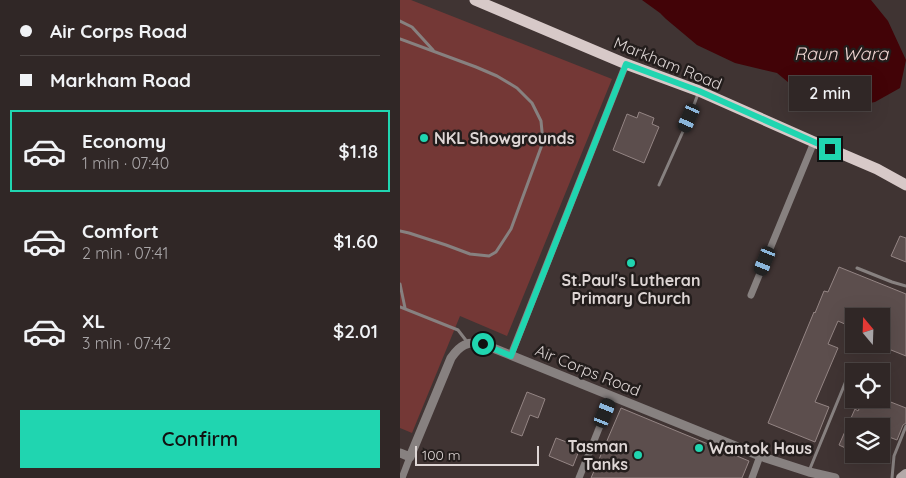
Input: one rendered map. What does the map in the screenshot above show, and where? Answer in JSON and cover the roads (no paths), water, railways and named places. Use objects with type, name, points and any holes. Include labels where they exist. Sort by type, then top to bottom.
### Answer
[{"type":"main road","name":"Markham Road","points":[[475,0],[626,64],[699,91],[877,169],[906,185]]},
{"type":"main road","name":"Markham Road","points":[[877,169],[906,175]]},
{"type":"street","points":[[511,356],[626,64]]},
{"type":"street","points":[[751,295],[814,142]]},
{"type":"street","points":[[402,478],[450,358],[456,350],[469,343]]},
{"type":"street","name":"Air Corps Road","points":[[469,343],[483,344],[809,475],[834,478]]},
{"type":"street","points":[[579,478],[612,396]]},
{"type":"street","points":[[400,453],[410,457]]},
{"type":"street","points":[[752,478],[760,456]]},
{"type":"lane","points":[[400,21],[412,27],[433,51]]},
{"type":"lane","points":[[400,39],[490,73],[517,88],[532,103],[541,121],[543,142],[511,229],[496,252],[489,256],[470,254],[400,231]]},
{"type":"lane","points":[[659,185],[699,91]]},
{"type":"lane","points":[[857,268],[906,286]]},
{"type":"lane","points":[[400,284],[405,309]]},
{"type":"lane","points":[[400,307],[458,330],[469,343]]},
{"type":"lane","points":[[809,475],[845,384]]},
{"type":"lane","points":[[900,477],[894,456],[906,426]]},
{"type":"water","name":"Raun Wara","points":[[642,0],[871,0],[888,21],[906,60],[900,88],[875,102],[833,110],[806,97],[777,73],[735,63],[697,45]]},
{"type":"place","name":"NKL Showgrounds","points":[[424,138]]},
{"type":"place","name":"St.Paul's Lutheran Primary Church","points":[[631,263]]},
{"type":"place","name":"Wantok Haus","points":[[699,448]]},
{"type":"place","name":"Tasman Tanks","points":[[638,455]]}]
